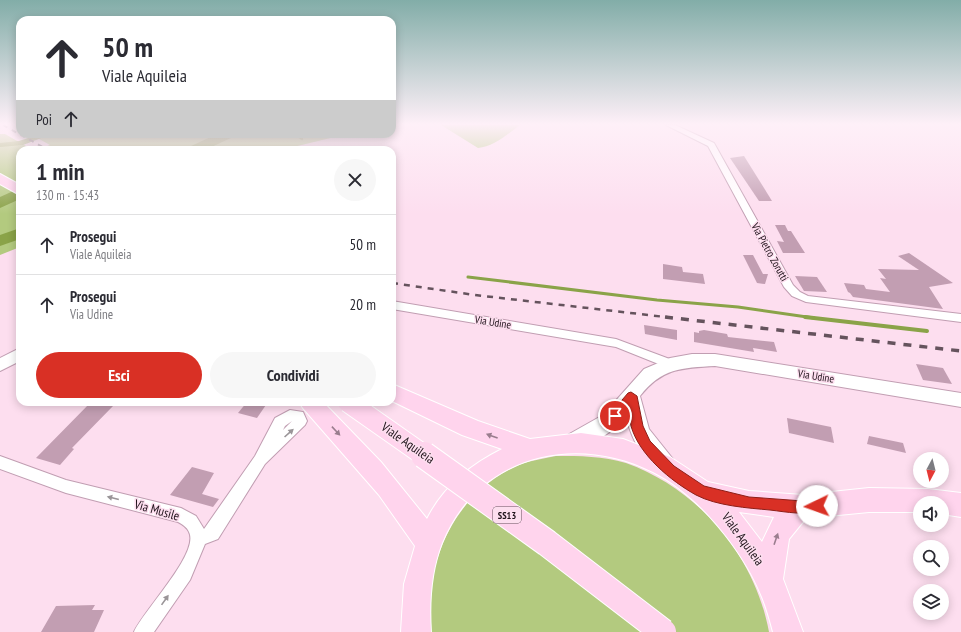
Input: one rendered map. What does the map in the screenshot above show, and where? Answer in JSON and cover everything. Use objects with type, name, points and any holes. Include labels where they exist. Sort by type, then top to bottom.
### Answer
[{"type":"main road","points":[[0,178],[16,188]]},
{"type":"main road","name":"Via Udine","points":[[571,443],[597,430],[615,416],[648,376],[654,371],[671,364],[688,361],[715,360],[961,400]]},
{"type":"main road","points":[[396,394],[470,428],[529,449]]},
{"type":"main road","points":[[631,396],[637,426],[646,444],[669,470]]},
{"type":"main road","points":[[314,406],[366,463],[406,510],[428,543]]},
{"type":"main road","name":"Viale Aquileia","points":[[354,406],[443,468],[603,584],[663,632]]},
{"type":"main road","name":"Viale Aquileia","points":[[416,632],[416,591],[421,566],[428,543],[440,520],[454,499],[470,482],[488,468],[508,457],[529,449],[571,443],[620,449],[648,459],[669,470],[701,491],[738,529],[755,552],[769,578],[789,625]]},
{"type":"main road","points":[[701,491],[743,502],[803,507],[869,500],[928,501],[961,506]]},
{"type":"main road","points":[[769,578],[774,544],[779,530],[790,516],[803,507]]},
{"type":"street","name":"Via Pietro Zorutti","points":[[716,154],[789,287],[796,294],[806,299],[961,318]]},
{"type":"street","name":"Via Udine","points":[[396,307],[616,343],[671,364]]},
{"type":"street","points":[[639,351],[648,364],[648,376]]},
{"type":"street","points":[[0,365],[16,356]]},
{"type":"street","points":[[143,632],[187,568],[196,552],[198,538],[212,533],[260,460]]},
{"type":"street","name":"Via Musile","points":[[0,462],[17,470],[75,488],[181,515],[189,520],[195,527],[198,538]]},
{"type":"green space","points":[[0,154],[16,154],[16,249],[0,255]]},
{"type":"green space","points":[[556,456],[583,456],[626,463],[653,475],[677,490],[700,508],[720,529],[737,552],[751,577],[762,604],[769,632],[431,632],[430,606],[432,580],[439,555],[449,531],[462,510],[479,491],[500,475],[524,463]]},
{"type":"building","points":[[744,156],[772,201],[759,201],[730,158]]},
{"type":"building","points":[[775,225],[785,225],[788,231],[791,231],[805,253],[783,253],[777,241],[784,242]]},
{"type":"building","points":[[909,253],[953,283],[929,287],[943,309],[853,297],[848,292],[844,283],[864,285],[866,289],[890,292],[880,278],[886,279],[878,269],[919,270],[898,256]]},
{"type":"building","points":[[743,255],[753,255],[763,274],[768,274],[765,284],[757,283]]},
{"type":"building","points":[[663,264],[682,267],[683,272],[703,274],[705,284],[663,279]]},
{"type":"building","points":[[795,276],[817,277],[827,292],[804,291]]},
{"type":"building","points":[[644,325],[677,330],[677,340],[645,334]]},
{"type":"building","points":[[704,330],[727,334],[728,337],[774,342],[777,352],[753,348],[754,352],[694,342],[694,332],[699,333],[699,331]]},
{"type":"building","points":[[916,364],[943,368],[952,384],[923,380]]},
{"type":"building","points":[[87,406],[113,406],[72,448],[74,449],[60,465],[36,458]]},
{"type":"building","points":[[244,406],[265,406],[257,418],[238,413]]},
{"type":"building","points":[[787,418],[831,427],[834,443],[789,433]]},
{"type":"building","points":[[869,436],[903,443],[906,453],[867,444]]},
{"type":"building","points":[[192,467],[214,473],[202,494],[219,499],[213,507],[170,495]]},
{"type":"building","points":[[95,605],[92,610],[104,610],[94,632],[41,632],[56,606]]},
{"type":"waterway","points":[[0,203],[16,195]]},
{"type":"waterway","points":[[0,241],[16,235]]},
{"type":"waterway","points":[[468,277],[657,300],[738,307],[814,318]]},
{"type":"waterway","points":[[805,317],[927,331]]},
{"type":"railway","points":[[396,284],[475,295],[674,318]]},
{"type":"railway","points":[[665,317],[961,351]]},
{"type":"route","points":[[615,416],[631,396],[637,426],[646,444],[669,470],[691,483],[701,491],[731,500],[773,505],[803,507],[817,506]]}]
